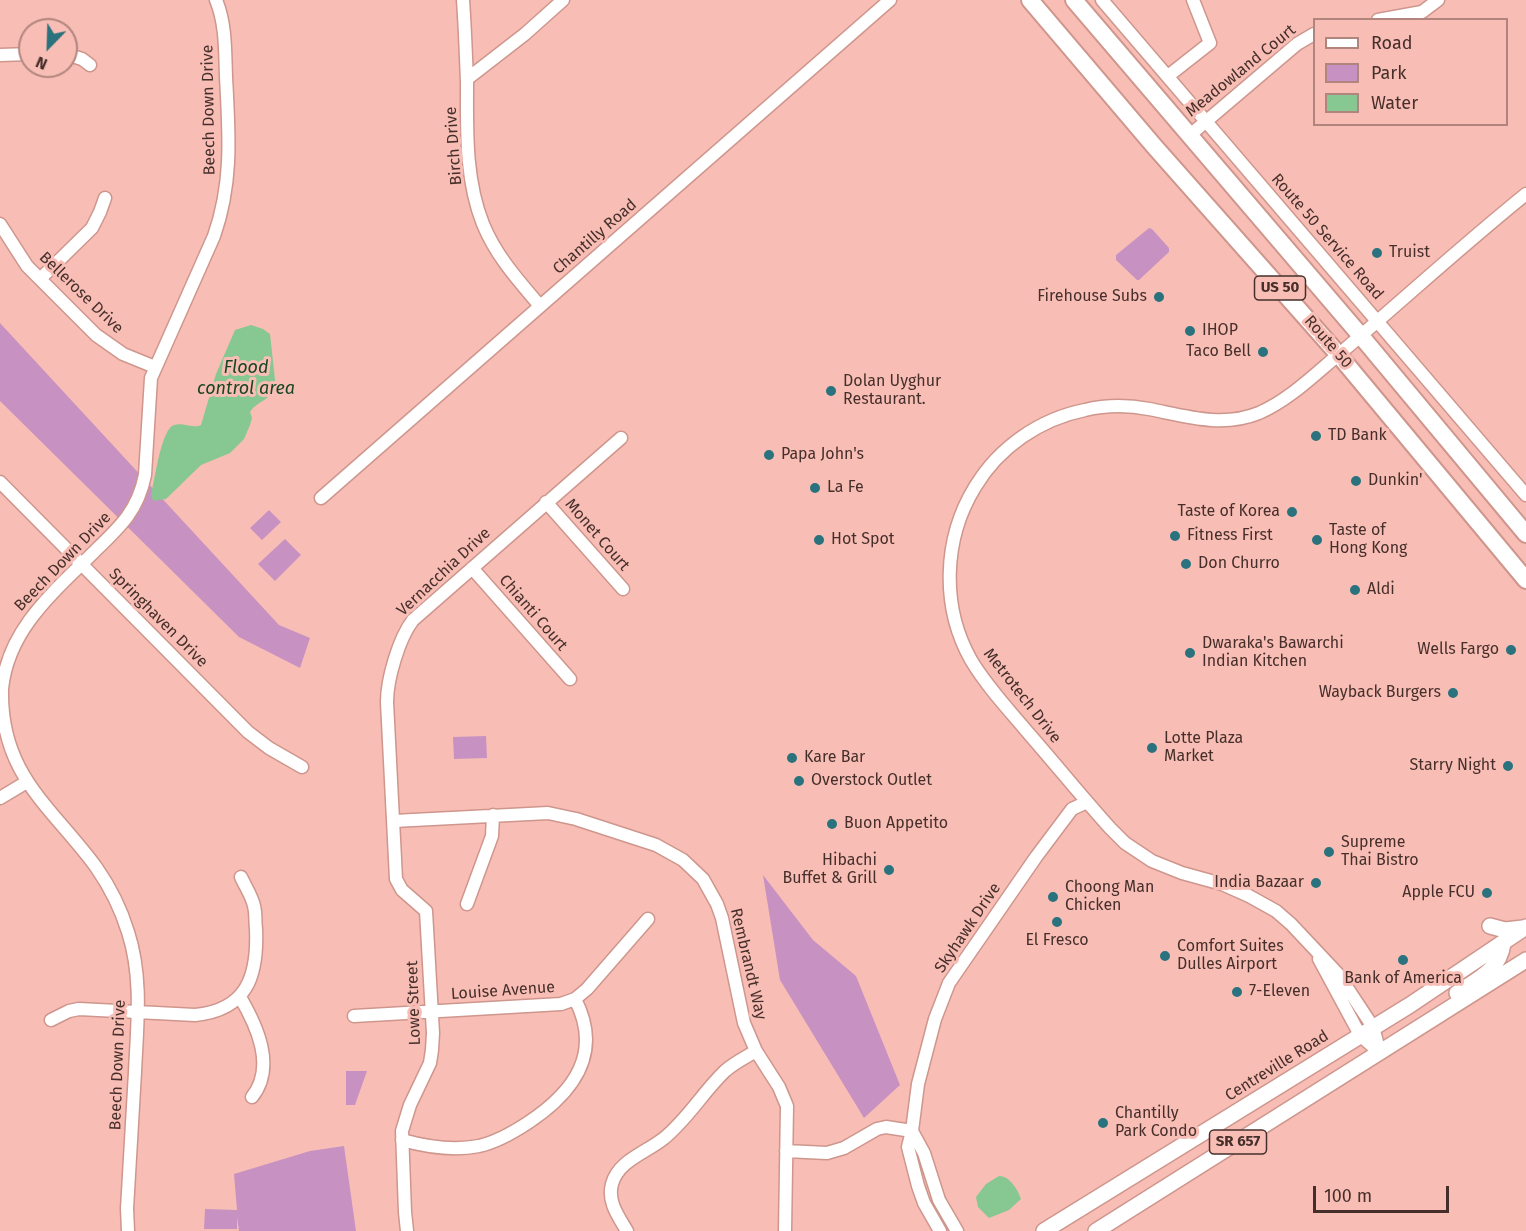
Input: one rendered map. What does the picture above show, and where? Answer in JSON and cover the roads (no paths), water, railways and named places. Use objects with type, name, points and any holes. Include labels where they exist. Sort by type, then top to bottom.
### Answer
[{"type":"highway","name":"Route 50","points":[[1030,0],[1338,354],[1526,580]]},
{"type":"highway","name":"Route 50","points":[[1074,0],[1526,534]]},
{"type":"main road","points":[[1490,926],[1499,930],[1526,927]]},
{"type":"main road","name":"Centreville Road","points":[[1044,1231],[1367,1031],[1526,927]]},
{"type":"main road","points":[[1441,1014],[1455,994],[1497,964],[1503,944]]},
{"type":"main road","name":"SR 657","points":[[1096,1231],[1526,960]]},
{"type":"street","name":"Beech Down Drive","points":[[128,1231],[138,1012],[134,953],[123,917],[96,868],[34,797],[13,763],[3,727],[1,696],[6,666],[14,644],[33,614],[129,517],[139,497],[145,476],[150,383],[155,367],[214,236],[225,200],[229,144],[223,27],[216,0]]},
{"type":"street","name":"Birch Drive","points":[[463,0],[467,79],[467,152],[474,198],[482,223],[499,255],[540,306]]},
{"type":"street","points":[[467,79],[525,34],[563,0]]},
{"type":"street","name":"Chantilly Road","points":[[321,498],[890,0]]},
{"type":"street","name":"Route 50 Service Road","points":[[1102,0],[1526,495]]},
{"type":"street","points":[[1389,18],[1422,12],[1438,0]]},
{"type":"street","points":[[1168,76],[1210,43],[1192,3]]},
{"type":"street","name":"Meadowland Court","points":[[1190,135],[1297,44],[1313,34]]},
{"type":"street","points":[[0,55],[18,54]]},
{"type":"street","points":[[78,58],[90,64]]},
{"type":"street","name":"Metrotech Drive","points":[[1380,1053],[1338,974],[1276,911],[1222,884],[1182,873],[1143,855],[1117,836],[1087,802],[988,684],[970,658],[958,630],[950,593],[950,556],[961,514],[974,488],[990,466],[1010,446],[1043,424],[1056,418],[1095,408],[1121,406],[1205,420],[1255,415],[1288,396],[1526,194]]},
{"type":"street","points":[[40,279],[92,228],[105,198]]},
{"type":"street","name":"Bellerose Drive","points":[[0,224],[27,266],[106,344],[123,354],[155,367]]},
{"type":"street","name":"Vernacchia Drive","points":[[426,911],[402,891],[396,879],[387,702],[388,683],[409,625],[621,438]]},
{"type":"street","name":"Springhaven Drive","points":[[0,482],[248,732],[269,748],[302,767]]},
{"type":"street","name":"Monet Court","points":[[546,502],[623,589]]},
{"type":"street","name":"Chianti Court","points":[[472,568],[570,680]]},
{"type":"street","points":[[0,798],[25,783]]},
{"type":"street","name":"Skyhawk Drive","points":[[940,1231],[924,1203],[912,1171],[908,1147],[915,1102],[935,1019],[949,983],[1036,857],[1072,808],[1087,802]]},
{"type":"street","name":"Rembrandt Way","points":[[394,821],[548,813],[576,819],[659,846],[671,852],[694,870],[710,890],[722,918],[744,1023],[756,1051],[779,1087],[787,1106],[785,1231]]},
{"type":"street","points":[[467,904],[492,836],[493,815]]},
{"type":"street","points":[[51,1020],[79,1009],[203,1015],[225,1008],[240,997],[253,972],[257,948],[254,905],[241,877]]},
{"type":"street","name":"Lowe Street","points":[[407,1231],[402,1140],[405,1118],[430,1063],[433,1033],[426,911]]},
{"type":"street","name":"Louise Avenue","points":[[354,1016],[545,1006],[575,999],[648,919]]},
{"type":"street","points":[[240,997],[253,1018],[262,1048],[261,1082],[252,1097]]},
{"type":"street","points":[[402,1140],[448,1148],[482,1145],[515,1131],[548,1108],[576,1079],[586,1052],[585,1024],[575,999]]},
{"type":"street","points":[[627,1231],[616,1212],[610,1194],[613,1179],[618,1172],[628,1162],[665,1138],[723,1073],[756,1051]]},
{"type":"street","points":[[786,1151],[827,1153],[844,1148],[872,1131],[886,1126],[912,1131],[924,1153],[939,1200],[957,1231]]},
{"type":"water","name":"Flood control area","points":[[251,325],[270,334],[276,389],[250,412],[252,418],[244,439],[230,453],[201,465],[166,499],[153,501],[151,494],[165,436],[174,425],[201,425],[216,374],[235,330]]},
{"type":"water","points":[[999,1176],[1010,1181],[1021,1199],[1009,1210],[989,1218],[978,1207],[976,1197],[986,1184]]},
{"type":"place","name":"Truist","points":[[1377,253]]},
{"type":"place","name":"Firehouse Subs","points":[[1159,297]]},
{"type":"place","name":"IHOP","points":[[1190,331]]},
{"type":"place","name":"Taco Bell","points":[[1263,352]]},
{"type":"place","name":"Dolan Uyghur Restaurant.","points":[[831,391]]},
{"type":"place","name":"TD Bank","points":[[1316,436]]},
{"type":"place","name":"Papa John's","points":[[769,455]]},
{"type":"place","name":"Dunkin'","points":[[1356,481]]},
{"type":"place","name":"La Fe","points":[[815,488]]},
{"type":"place","name":"Taste of Korea","points":[[1292,512]]},
{"type":"place","name":"Fitness First","points":[[1175,536]]},
{"type":"place","name":"Hot Spot","points":[[819,540]]},
{"type":"place","name":"Taste of Hong Kong","points":[[1317,540]]},
{"type":"place","name":"Don Churro","points":[[1186,564]]},
{"type":"place","name":"Aldi","points":[[1355,590]]},
{"type":"place","name":"Wells Fargo","points":[[1511,650]]},
{"type":"place","name":"Dwaraka's Bawarchi Indian Kitchen","points":[[1190,653]]},
{"type":"place","name":"Wayback Burgers","points":[[1453,693]]},
{"type":"place","name":"Lotte Plaza Market","points":[[1152,748]]},
{"type":"place","name":"Kare Bar","points":[[792,758]]},
{"type":"place","name":"Starry Night","points":[[1508,766]]},
{"type":"place","name":"Overstock Outlet","points":[[799,781]]},
{"type":"place","name":"Buon Appetito","points":[[832,824]]},
{"type":"place","name":"Supreme Thai Bistro","points":[[1329,852]]},
{"type":"place","name":"Hibachi Buffet & Grill","points":[[889,870]]},
{"type":"place","name":"India Bazaar","points":[[1316,883]]},
{"type":"place","name":"Apple FCU","points":[[1487,893]]},
{"type":"place","name":"Choong Man Chicken","points":[[1053,897]]},
{"type":"place","name":"El Fresco","points":[[1057,922]]},
{"type":"place","name":"Comfort Suites Dulles Airport","points":[[1165,956]]},
{"type":"place","name":"Bank of America","points":[[1403,960]]},
{"type":"place","name":"7-Eleven","points":[[1237,992]]},
{"type":"place","name":"Chantilly Park Condo","points":[[1103,1123]]}]
